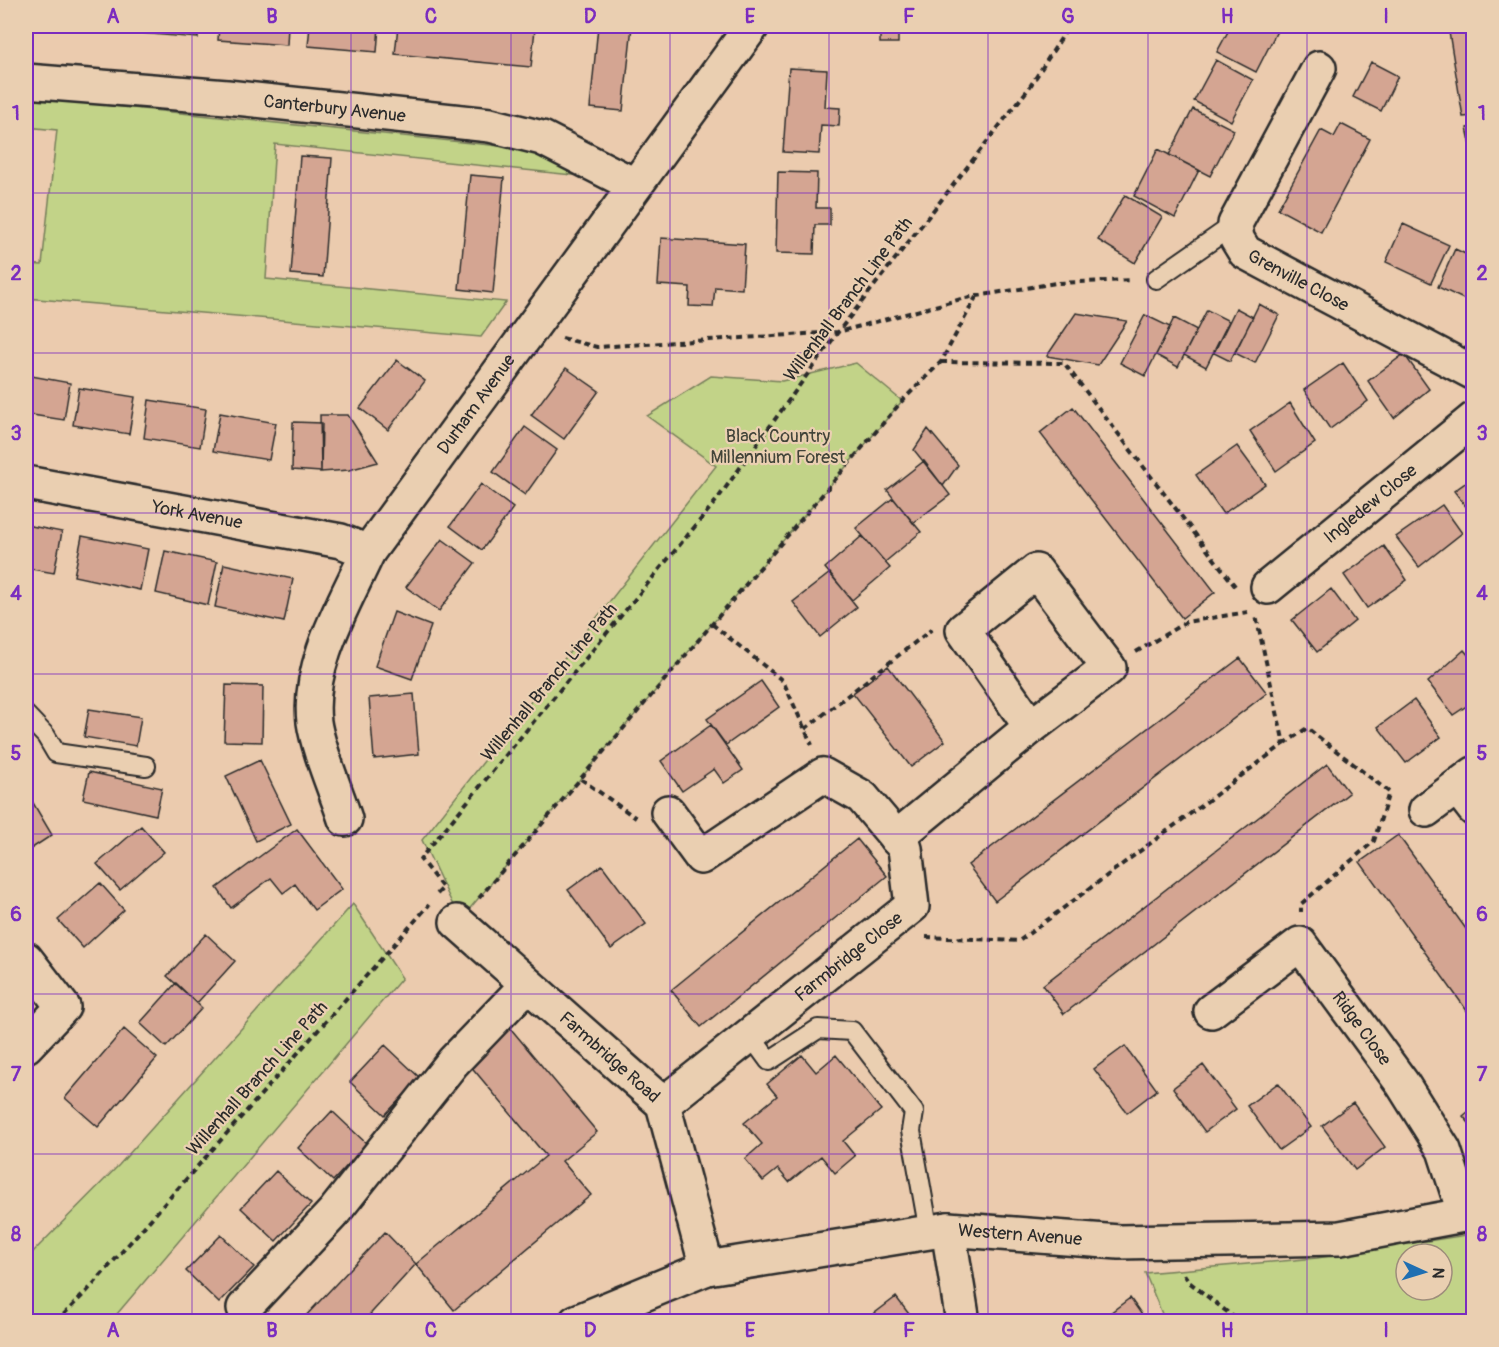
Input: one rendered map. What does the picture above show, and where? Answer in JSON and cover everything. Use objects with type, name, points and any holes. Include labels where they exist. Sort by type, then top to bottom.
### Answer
[{"type":"street","name":"Durham Avenue","points":[[345,819],[314,724],[313,694],[327,646],[368,552],[752,26]]},
{"type":"street","points":[[1234,224],[1319,68]]},
{"type":"street","name":"Canterbury Avenue","points":[[26,81],[227,97],[490,125],[542,138],[634,185]]},
{"type":"street","name":"Grenville Close","points":[[1234,224],[1237,239],[1245,252],[1473,373]]},
{"type":"street","name":"Ingledew Close","points":[[1262,599],[1473,419]]},
{"type":"street","name":"York Avenue","points":[[26,483],[341,541],[368,552]]},
{"type":"street","points":[[896,838],[1032,727],[1109,668],[1036,571],[963,630],[1032,727]]},
{"type":"street","points":[[668,812],[701,857],[823,775]]},
{"type":"street","name":"Farmbridge Close","points":[[663,1104],[912,906],[904,848],[862,797],[823,775]]},
{"type":"street","points":[[1426,810],[1468,790]]},
{"type":"street","name":"Farmbridge Road","points":[[462,927],[663,1104],[707,1268]]},
{"type":"street","points":[[1211,1011],[1300,944]]},
{"type":"street","name":"Ridge Close","points":[[1300,944],[1402,1083],[1444,1150],[1469,1214]]},
{"type":"street","points":[[26,959],[63,1007],[26,1046]]},
{"type":"street","points":[[244,1308],[334,1212],[453,1062],[528,985]]},
{"type":"street","name":"Western Avenue","points":[[576,1322],[707,1268],[938,1231],[1119,1242],[1340,1238],[1469,1214]]},
{"type":"street","points":[[938,1231],[963,1322]]},
{"type":"lane","points":[[1156,279],[1234,224]]},
{"type":"lane","points":[[26,715],[46,736],[56,753],[146,766]]},
{"type":"lane","points":[[750,1035],[769,1061],[818,1029],[852,1031],[914,1112],[911,1131],[938,1231]]},
{"type":"path","name":"Willenhall Branch Line Path","points":[[56,1322],[88,1290],[443,888],[420,859],[716,501],[838,332],[1029,88],[1069,26]]},
{"type":"path","points":[[530,330],[597,347],[838,332],[976,297],[1056,283],[1156,279]]},
{"type":"path","points":[[462,927],[460,920],[903,401],[941,362],[976,297]]},
{"type":"path","points":[[1109,668],[1186,622],[1262,599]]},
{"type":"path","points":[[712,624],[783,681],[823,775]]},
{"type":"path","points":[[805,729],[936,627],[963,630]]},
{"type":"path","points":[[1284,744],[1307,728],[1389,792],[1374,841],[1301,904],[1300,944]]},
{"type":"path","points":[[581,779],[645,825],[668,812]]},
{"type":"path","points":[[1164,1242],[1189,1282],[1240,1322]]},
{"type":"green space","points":[[26,97],[528,149],[582,176],[275,144],[266,279],[506,302],[481,337],[26,298],[26,264],[42,265],[57,130],[26,127]]},
{"type":"green space","name":"Black Country Millennium Forest","points":[[856,363],[902,401],[460,920],[422,840],[716,466],[647,416],[711,376],[782,381]]},
{"type":"green space","points":[[353,904],[402,978],[111,1321],[26,1321],[26,1259],[119,1165]]},
{"type":"green space","points":[[1473,1234],[1473,1321],[1165,1321],[1145,1273],[1317,1258],[1394,1246],[1394,1302],[1454,1302],[1454,1242],[1421,1242]]},
{"type":"building","points":[[44,26],[113,26],[112,32]]},
{"type":"building","points":[[129,26],[199,26],[198,38],[129,32]]},
{"type":"building","points":[[219,26],[288,26],[287,45],[218,40]]},
{"type":"building","points":[[310,26],[379,26],[377,52],[308,46]]},
{"type":"building","points":[[398,26],[501,26],[535,29],[531,67],[395,54]]},
{"type":"building","points":[[598,26],[632,26],[623,111],[590,108]]},
{"type":"building","points":[[880,26],[898,26],[898,43],[880,43]]},
{"type":"building","points":[[1231,26],[1272,26],[1278,29],[1256,72],[1217,52]]},
{"type":"building","points":[[1448,26],[1474,26],[1474,116],[1463,117]]},
{"type":"building","points":[[1216,60],[1253,80],[1231,121],[1194,101]]},
{"type":"building","points":[[1371,62],[1398,76],[1381,111],[1353,97]]},
{"type":"building","points":[[789,68],[827,70],[825,107],[840,108],[839,126],[821,125],[819,154],[783,152]]},
{"type":"building","points":[[1193,109],[1234,130],[1210,176],[1169,155]]},
{"type":"building","points":[[1341,124],[1370,139],[1321,232],[1278,209],[1321,130],[1334,137]]},
{"type":"building","points":[[1474,126],[1474,159],[1467,128]]},
{"type":"building","points":[[1158,149],[1199,170],[1175,218],[1134,196]]},
{"type":"building","points":[[300,156],[332,158],[323,277],[291,274]]},
{"type":"building","points":[[778,172],[817,173],[816,208],[830,208],[830,225],[815,225],[814,254],[776,253]]},
{"type":"building","points":[[470,175],[504,178],[493,293],[459,289]]},
{"type":"building","points":[[1125,195],[1162,217],[1135,263],[1098,240]]},
{"type":"building","points":[[1403,224],[1449,245],[1431,283],[1386,262]]},
{"type":"building","points":[[661,238],[745,244],[742,289],[715,287],[713,307],[689,306],[690,287],[658,285]]},
{"type":"building","points":[[1455,249],[1474,258],[1474,304],[1438,287]]},
{"type":"building","points":[[1259,304],[1279,315],[1255,363],[1235,353]]},
{"type":"building","points":[[1236,308],[1253,317],[1230,361],[1214,353]]},
{"type":"building","points":[[1207,310],[1229,321],[1206,367],[1184,355]]},
{"type":"building","points":[[1076,313],[1127,321],[1098,365],[1047,356]]},
{"type":"building","points":[[1145,315],[1170,327],[1145,376],[1120,363]]},
{"type":"building","points":[[1174,318],[1197,330],[1178,367],[1156,355]]},
{"type":"building","points":[[1404,354],[1429,389],[1394,418],[1368,381]]},
{"type":"building","points":[[397,360],[425,381],[388,430],[360,408]]},
{"type":"building","points":[[1343,363],[1368,401],[1330,429],[1304,390]]},
{"type":"building","points":[[566,368],[599,391],[564,439],[531,415]]},
{"type":"building","points":[[26,375],[70,383],[64,420],[26,414]]},
{"type":"building","points":[[79,388],[135,397],[129,434],[73,425]]},
{"type":"building","points":[[149,400],[206,409],[200,447],[144,438]]},
{"type":"building","points":[[1290,403],[1315,443],[1276,471],[1250,431]]},
{"type":"building","points":[[1073,407],[1215,592],[1182,618],[1040,433]]},
{"type":"building","points":[[220,413],[276,423],[269,460],[213,451]]},
{"type":"building","points":[[320,415],[348,415],[378,462],[349,470],[321,472]]},
{"type":"building","points":[[293,422],[322,423],[321,472],[292,470]]},
{"type":"building","points":[[525,427],[557,450],[525,495],[493,472]]},
{"type":"building","points":[[928,429],[958,465],[943,486],[914,450]]},
{"type":"building","points":[[1237,446],[1265,484],[1223,514],[1196,475]]},
{"type":"building","points":[[924,461],[950,495],[913,523],[887,490]]},
{"type":"building","points":[[1474,477],[1474,517],[1454,491]]},
{"type":"building","points":[[481,484],[513,508],[482,550],[450,526]]},
{"type":"building","points":[[893,498],[921,532],[885,562],[856,528]]},
{"type":"building","points":[[1442,505],[1462,533],[1419,567],[1396,537]]},
{"type":"building","points":[[26,525],[62,532],[54,573],[26,568]]},
{"type":"building","points":[[82,536],[148,549],[140,590],[74,576]]},
{"type":"building","points":[[862,536],[890,568],[852,600],[825,568]]},
{"type":"building","points":[[442,539],[475,563],[439,611],[406,587]]},
{"type":"building","points":[[1384,546],[1407,580],[1367,608],[1344,575]]},
{"type":"building","points":[[165,551],[217,562],[208,605],[156,593]]},
{"type":"building","points":[[224,564],[293,579],[284,622],[215,607]]},
{"type":"building","points":[[830,573],[857,607],[820,637],[793,602]]},
{"type":"building","points":[[1331,589],[1355,621],[1317,652],[1292,620]]},
{"type":"building","points":[[394,612],[431,626],[412,679],[375,666]]},
{"type":"building","points":[[1464,650],[1474,662],[1474,701],[1453,715],[1428,682]]},
{"type":"building","points":[[1240,658],[1267,693],[995,901],[968,865]]},
{"type":"building","points":[[888,666],[945,741],[911,767],[853,693]]},
{"type":"building","points":[[761,681],[779,707],[726,745],[707,719]]},
{"type":"building","points":[[226,685],[263,686],[262,742],[224,741]]},
{"type":"building","points":[[414,694],[419,754],[374,759],[369,698]]},
{"type":"building","points":[[1414,700],[1441,737],[1406,763],[1378,727]]},
{"type":"building","points":[[89,709],[141,717],[136,746],[84,737]]},
{"type":"building","points":[[711,725],[743,770],[724,783],[714,769],[682,791],[661,761]]},
{"type":"building","points":[[260,760],[291,824],[256,841],[226,776]]},
{"type":"building","points":[[1327,764],[1349,793],[1064,1014],[1043,985]]},
{"type":"building","points":[[89,772],[162,788],[156,815],[83,799]]},
{"type":"building","points":[[26,791],[52,835],[26,852]]},
{"type":"building","points":[[141,826],[164,852],[120,890],[97,864]]},
{"type":"building","points":[[297,829],[342,889],[314,910],[295,884],[283,893],[271,878],[231,908],[217,888]]},
{"type":"building","points":[[1398,835],[1474,940],[1474,1013],[1470,1015],[1360,862]]},
{"type":"building","points":[[857,839],[887,876],[701,1027],[671,990]]},
{"type":"building","points":[[602,865],[646,924],[611,949],[568,890]]},
{"type":"building","points":[[100,883],[124,910],[83,948],[58,920]]},
{"type":"building","points":[[206,934],[235,961],[197,1003],[167,976]]},
{"type":"building","points":[[176,983],[202,1008],[166,1047],[140,1023]]},
{"type":"building","points":[[506,1023],[597,1132],[562,1161],[591,1195],[454,1310],[416,1264],[546,1156],[464,1058]]},
{"type":"building","points":[[124,1029],[157,1058],[98,1127],[65,1098]]},
{"type":"building","points":[[385,1045],[420,1078],[385,1115],[350,1082]]},
{"type":"building","points":[[1125,1046],[1157,1090],[1127,1113],[1094,1069]]},
{"type":"building","points":[[802,1055],[816,1072],[836,1055],[881,1110],[843,1141],[855,1156],[835,1173],[821,1156],[789,1182],[778,1169],[763,1181],[745,1159],[762,1144],[744,1123],[777,1096],[767,1084]]},
{"type":"building","points":[[1203,1065],[1236,1109],[1205,1132],[1173,1088]]},
{"type":"building","points":[[1278,1083],[1311,1127],[1279,1150],[1247,1106]]},
{"type":"building","points":[[1353,1103],[1385,1147],[1355,1170],[1322,1126]]},
{"type":"building","points":[[1474,1107],[1474,1129],[1463,1116]]},
{"type":"building","points":[[332,1111],[367,1144],[333,1181],[298,1148]]},
{"type":"building","points":[[276,1171],[311,1204],[276,1241],[241,1208]]},
{"type":"building","points":[[385,1232],[416,1264],[363,1322],[300,1322]]},
{"type":"building","points":[[221,1235],[254,1267],[219,1303],[186,1271]]},
{"type":"building","points":[[896,1297],[915,1322],[863,1322]]},
{"type":"building","points":[[1130,1298],[1147,1322],[1098,1322]]}]
